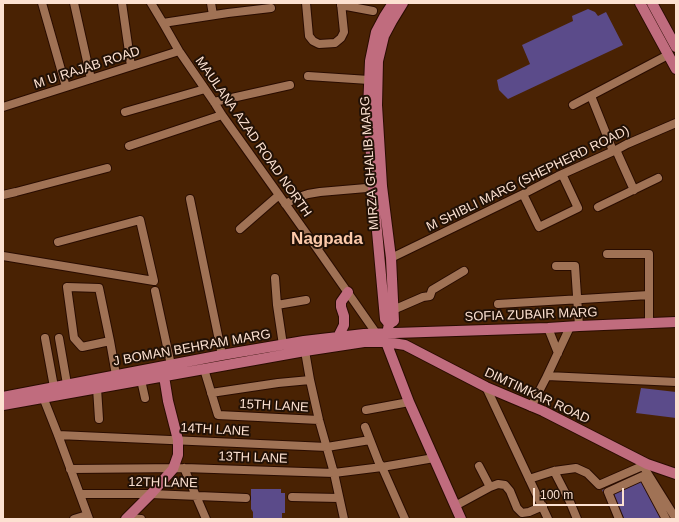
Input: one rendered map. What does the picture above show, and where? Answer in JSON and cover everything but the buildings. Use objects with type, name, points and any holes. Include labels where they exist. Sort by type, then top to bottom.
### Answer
[{"type":"main road","name":"MIRZA GHALIB MARG","points":[[383,335],[385,319],[377,187],[368,110],[370,61],[376,32],[383,16],[393,3]]},
{"type":"main road","name":"MIRZA GHALIB MARG","points":[[383,16],[403,3]]},
{"type":"main road","points":[[652,3],[676,47]]},
{"type":"main road","points":[[640,6],[676,69]]},
{"type":"main road","name":"MIRZA GHALIB MARG","points":[[383,16],[384,36],[378,61],[377,187],[390,258],[394,310],[394,321],[383,335]]},
{"type":"main road","points":[[338,337],[344,324],[341,302],[348,292]]},
{"type":"main road","name":"SOFIA ZUBAIR MARG","points":[[383,335],[676,322]]},
{"type":"main road","name":"J BOMAN BEHRAM MARG","points":[[3,397],[97,388],[141,380],[166,369],[222,355],[338,337],[364,334],[383,335]]},
{"type":"main road","points":[[383,335],[409,402],[461,519]]},
{"type":"main road","name":"J BOMAN BEHRAM MARG","points":[[3,405],[42,394],[54,387],[67,384],[116,375],[166,369],[204,369],[364,342],[383,335]]},
{"type":"main road","name":"DIMTIMKAR ROAD","points":[[383,335],[406,345],[486,387],[543,411],[645,465],[676,474]]},
{"type":"main road","points":[[127,519],[173,469],[178,455],[178,440],[168,401],[166,369]]},
{"type":"street","points":[[42,3],[66,87]]},
{"type":"street","points":[[74,3],[90,79]]},
{"type":"street","points":[[122,3],[131,66]]},
{"type":"street","name":"MAULANA AZAD ROAD NORTH","points":[[151,3],[179,51],[222,115],[374,330],[383,335]]},
{"type":"street","points":[[211,3],[213,15]]},
{"type":"street","points":[[306,3],[309,36],[318,44],[335,43],[341,38],[344,32],[341,4],[383,16]]},
{"type":"street","points":[[163,22],[271,8]]},
{"type":"street","name":"M U RAJAB ROAD","points":[[3,107],[179,51]]},
{"type":"street","points":[[573,105],[668,55]]},
{"type":"street","points":[[308,76],[369,80]]},
{"type":"street","points":[[214,102],[290,85]]},
{"type":"street","points":[[125,112],[205,88]]},
{"type":"street","points":[[591,96],[634,190]]},
{"type":"street","points":[[129,146],[222,115]]},
{"type":"street","name":"M SHIBLI MARG (SHEPHERD ROAD)","points":[[390,258],[562,174],[676,123]]},
{"type":"street","points":[[3,195],[107,168]]},
{"type":"street","points":[[522,194],[539,227],[578,208],[562,174]]},
{"type":"street","points":[[598,207],[658,178]]},
{"type":"street","points":[[286,204],[308,194],[377,187]]},
{"type":"street","points":[[240,229],[279,195]]},
{"type":"street","points":[[190,199],[222,355]]},
{"type":"street","points":[[3,256],[154,281],[140,220],[58,242]]},
{"type":"street","points":[[316,246],[330,241]]},
{"type":"street","points":[[607,254],[648,254],[649,324]]},
{"type":"street","points":[[531,406],[558,353],[574,327],[577,300],[575,266],[556,266]]},
{"type":"street","points":[[394,310],[430,296],[432,290],[464,271]]},
{"type":"street","points":[[275,278],[277,306],[283,345]]},
{"type":"street","points":[[110,341],[82,347],[74,338],[67,287],[99,288],[110,341],[116,375]]},
{"type":"street","points":[[155,292],[166,369]]},
{"type":"street","points":[[498,304],[649,295]]},
{"type":"street","points":[[277,306],[306,300]]},
{"type":"street","points":[[548,328],[558,353]]},
{"type":"street","points":[[45,338],[54,387]]},
{"type":"street","points":[[59,338],[67,384]]},
{"type":"street","points":[[305,351],[319,420],[334,473],[344,519]]},
{"type":"street","points":[[49,359],[62,356]]},
{"type":"street","points":[[204,369],[211,393],[310,380]]},
{"type":"street","points":[[547,376],[676,382]]},
{"type":"street","points":[[141,380],[145,398]]},
{"type":"street","points":[[486,387],[548,519]]},
{"type":"street","points":[[97,388],[99,419]]},
{"type":"street","name":"15TH LANE","points":[[211,393],[218,415],[319,420]]},
{"type":"street","points":[[42,394],[88,517],[74,519]]},
{"type":"street","points":[[366,410],[409,402]]},
{"type":"street","points":[[365,427],[379,463],[405,519]]},
{"type":"street","name":"14TH LANE","points":[[58,435],[327,447],[370,440]]},
{"type":"street","name":"13TH LANE","points":[[70,469],[184,468],[334,473],[434,458]]},
{"type":"street","points":[[599,484],[645,465],[676,519]]},
{"type":"street","points":[[479,466],[490,487]]},
{"type":"street","points":[[184,468],[206,519]]},
{"type":"street","points":[[529,479],[554,471],[576,468],[587,472],[599,484],[615,519]]},
{"type":"street","points":[[554,471],[577,519]]},
{"type":"street","points":[[619,519],[608,492],[643,476],[666,519]]},
{"type":"street","points":[[455,506],[498,484],[505,485],[510,491],[517,508],[522,513],[529,512],[543,506]]},
{"type":"street","name":"12TH LANE","points":[[80,494],[151,494],[246,498]]},
{"type":"street","points":[[292,498],[339,498]]},
{"type":"street","points":[[127,519],[141,519]]},
{"type":"shaded area","points":[[588,9],[595,12],[598,16],[606,12],[623,45],[508,99],[499,90],[497,80],[530,64],[522,45],[573,21],[572,16]]},
{"type":"shaded area","points":[[641,388],[676,392],[676,418],[636,413]]},
{"type":"shaded area","points":[[646,470],[672,519],[615,519],[602,490]]},
{"type":"shaded area","points":[[251,489],[281,489],[281,493],[285,493],[285,513],[282,513],[282,519],[253,519],[253,512],[251,509]]},
{"type":"district","name":"Nagpada","points":[[327,239]]}]
